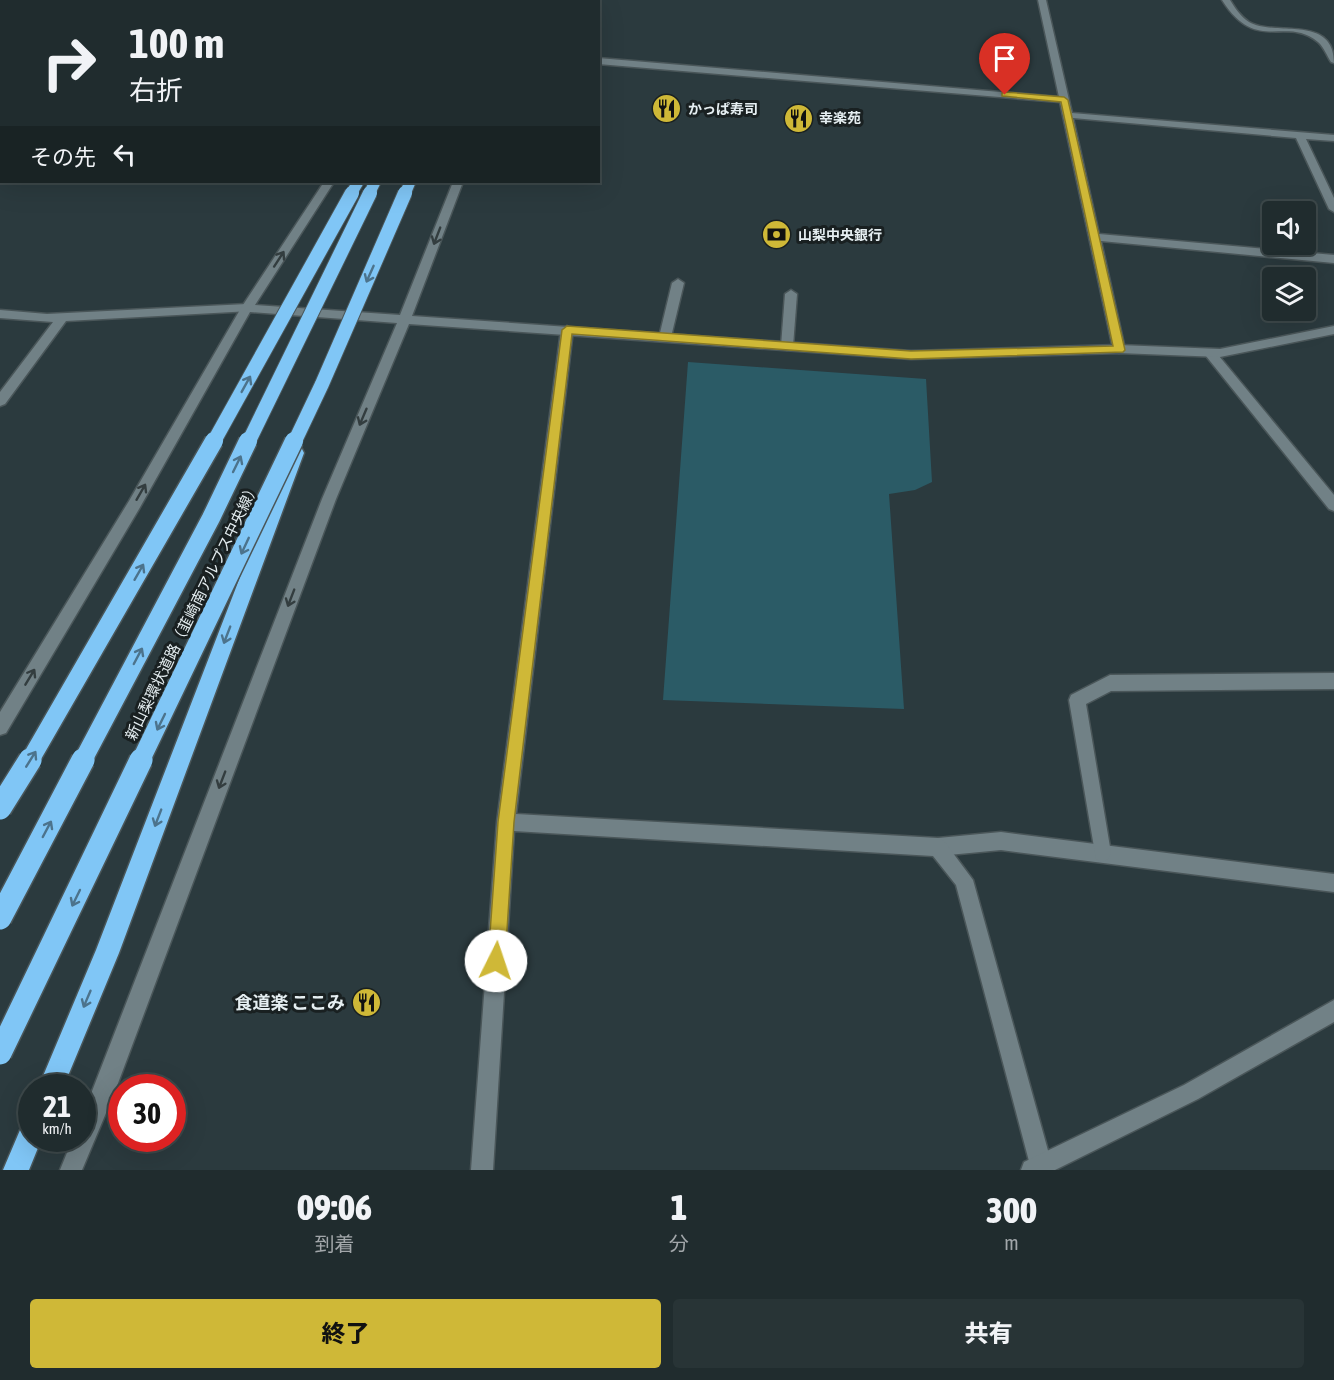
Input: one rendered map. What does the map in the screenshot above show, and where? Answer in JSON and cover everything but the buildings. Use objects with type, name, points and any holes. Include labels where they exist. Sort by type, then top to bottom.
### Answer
[{"type":"highway","points":[[0,808],[46,734],[209,450],[357,183]]},
{"type":"highway","name":"新山梨環状道路（韮崎南アルプス中央線）","points":[[0,918],[210,518],[375,183]]},
{"type":"highway","name":"新山梨環状道路（韮崎南アルプス中央線）","points":[[0,1053],[322,384],[410,183]]},
{"type":"highway","points":[[56,1074],[107,953],[322,384]]},
{"type":"highway","points":[[16,1170],[24,1152]]},
{"type":"street","points":[[1042,0],[1119,350]]},
{"type":"street","points":[[1226,0],[1237,19],[1248,25],[1315,36],[1324,42],[1334,60]]},
{"type":"street","points":[[600,61],[1064,100]]},
{"type":"street","points":[[1067,115],[1334,138]]},
{"type":"street","points":[[1300,135],[1334,208]]},
{"type":"street","points":[[0,727],[134,505],[247,308],[328,183]]},
{"type":"street","points":[[71,1170],[103,1094],[329,499],[405,318],[458,183]]},
{"type":"street","points":[[1094,237],[1334,259]]},
{"type":"street","points":[[665,337],[678,283]]},
{"type":"street","points":[[787,346],[791,294]]},
{"type":"street","points":[[0,314],[47,318],[247,308],[911,355],[1119,350],[1210,353],[1334,330]]},
{"type":"street","points":[[0,401],[63,317]]},
{"type":"street","points":[[482,1170],[506,822],[567,330]]},
{"type":"street","points":[[1210,353],[1334,505]]},
{"type":"street","points":[[1102,853],[1077,700],[1110,684],[1334,681]]},
{"type":"street","points":[[506,822],[938,847],[1001,841],[1334,883]]},
{"type":"street","points":[[938,847],[964,880],[1036,1167],[1191,1092],[1315,1023],[1334,1010]]},
{"type":"shaded area","points":[[688,362],[926,379],[932,482],[915,490],[889,494],[904,709],[663,700]]},
{"type":"place","name":"かっぱ寿司","points":[[667,109]]},
{"type":"place","name":"幸楽苑","points":[[798,118]]},
{"type":"place","name":"山梨中央銀行","points":[[777,235]]},
{"type":"place","name":"食道楽 ここみ","points":[[366,1002]]},
{"type":"route","points":[[496,961],[506,822],[567,330],[911,355],[1119,350],[1064,100],[1005,95]]}]
